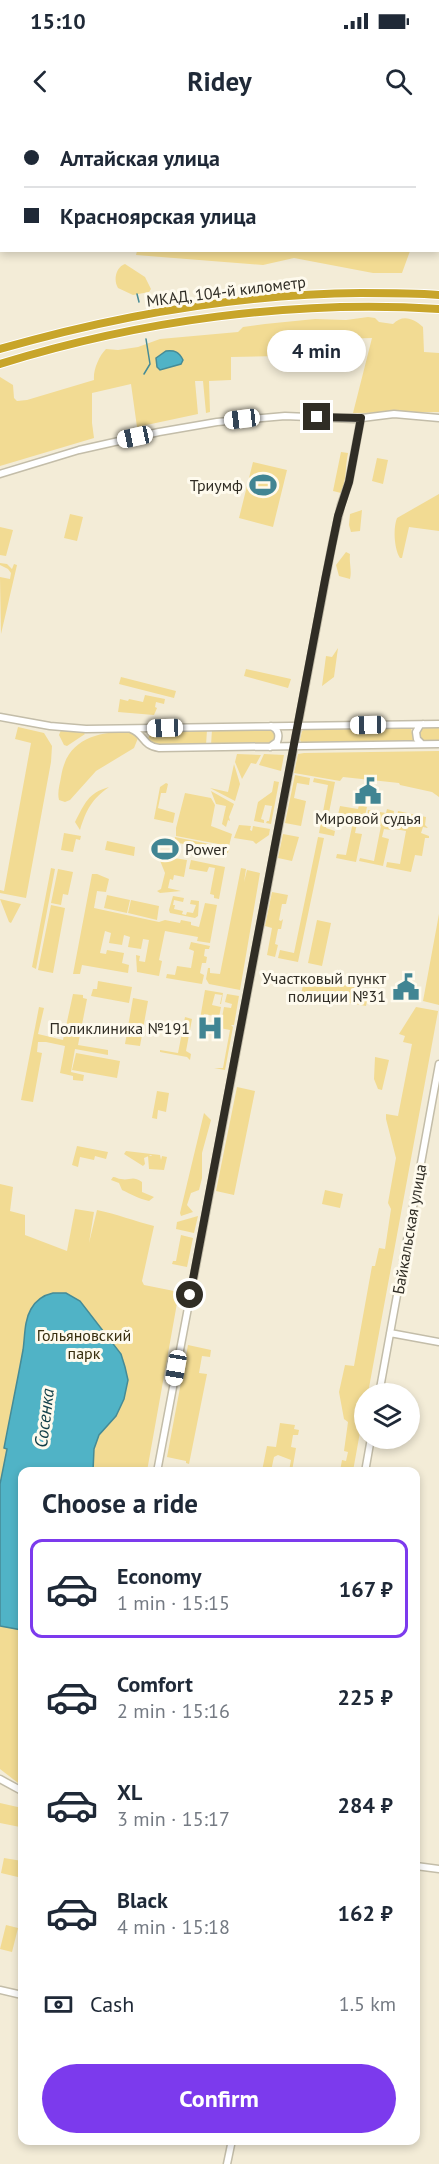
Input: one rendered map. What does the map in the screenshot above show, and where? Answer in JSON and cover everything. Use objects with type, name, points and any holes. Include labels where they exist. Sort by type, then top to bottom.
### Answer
[{"type":"highway","name":"МКАД, 104-й километр","points":[[0,349],[128,317],[242,300],[330,293],[439,295]]},
{"type":"highway","name":"МКАД, 104-й километр","points":[[0,364],[141,328],[243,313],[330,307],[439,309]]},
{"type":"street","points":[[0,474],[79,450],[217,422],[271,416],[361,418],[394,414],[439,418]]},
{"type":"street","points":[[158,1467],[334,532],[349,482],[361,418]]},
{"type":"street","points":[[0,717],[86,729],[439,724]]},
{"type":"street","points":[[423,724],[417,728],[416,736],[418,742],[424,745]]},
{"type":"street","points":[[269,747],[277,742],[279,735],[276,729],[270,726]]},
{"type":"street","points":[[144,741],[147,730],[153,728]]},
{"type":"street","points":[[131,729],[137,731],[148,746],[159,748],[439,744]]},
{"type":"street","name":"Байкальская улица","points":[[381,1383],[439,1064]]},
{"type":"street","points":[[390,1333],[439,1342]]},
{"type":"street","points":[[366,1467],[369,1449]]},
{"type":"street","points":[[0,1779],[18,1789]]},
{"type":"street","points":[[420,1867],[439,1869]]},
{"type":"street","points":[[0,1990],[18,1994]]},
{"type":"street","points":[[227,2164],[231,2145]]},
{"type":"green space","points":[[137,252],[410,252],[402,273],[373,273],[294,258],[263,265],[136,255]]},
{"type":"green space","points":[[125,264],[145,277],[151,289],[149,292],[133,295],[118,288],[116,274]]},
{"type":"green space","points":[[375,318],[379,322],[393,324],[400,319],[408,318],[423,327],[424,352],[439,353],[439,412],[353,413],[372,338],[283,341],[283,356],[231,357],[231,380],[209,381],[210,412],[206,413],[203,381],[195,381],[198,414],[137,427],[131,384],[92,393],[94,438],[0,466],[0,377],[13,385],[14,398],[17,401],[27,400],[94,380],[97,363],[106,349],[138,347],[160,339],[238,332],[243,327],[265,324]]},
{"type":"green space","points":[[341,452],[348,453],[341,493],[333,491]]},
{"type":"green space","points":[[377,458],[388,460],[383,484],[372,481]]},
{"type":"green space","points":[[253,462],[287,470],[273,527],[239,518]]},
{"type":"green space","points":[[439,494],[439,531],[409,527],[402,558],[400,558],[395,538],[397,518]]},
{"type":"green space","points":[[362,510],[360,531],[351,532],[350,514]]},
{"type":"green space","points":[[70,514],[83,517],[77,541],[64,538]]},
{"type":"green space","points":[[0,527],[13,530],[6,556],[0,555]]},
{"type":"green space","points":[[346,552],[350,554],[350,579],[339,576],[336,565]]},
{"type":"green space","points":[[0,563],[7,564],[12,569],[14,564],[17,565],[1,634],[0,577],[10,579],[11,573]]},
{"type":"green space","points":[[338,648],[334,677],[322,686],[326,656],[332,657]]},
{"type":"green space","points":[[246,669],[291,679],[288,688],[244,676]]},
{"type":"green space","points":[[121,677],[176,691],[174,698],[119,684]]},
{"type":"green space","points":[[145,695],[165,699],[164,704],[156,702],[155,707],[157,708],[154,715],[118,712],[120,699],[143,702]]},
{"type":"green space","points":[[18,727],[44,733],[52,746],[26,898],[0,893],[0,890],[4,891],[31,743],[15,739]]},
{"type":"green space","points":[[411,727],[413,740],[410,742],[302,743],[300,740],[302,731],[307,728]]},
{"type":"green space","points":[[422,727],[439,727],[439,742],[422,742],[419,732]]},
{"type":"green space","points":[[269,729],[276,735],[275,740],[269,744],[211,745],[212,730]]},
{"type":"green space","points":[[61,730],[85,734],[67,746],[64,745],[59,735]]},
{"type":"green space","points":[[207,730],[206,745],[155,746],[147,740],[152,731]]},
{"type":"green space","points":[[132,731],[138,738],[134,748],[96,771],[70,800],[65,802],[59,800],[58,794],[64,764],[77,746],[86,740],[107,733]]},
{"type":"green space","points":[[439,751],[439,797],[432,792],[399,783],[343,777],[340,781],[294,773],[298,754],[304,753]]},
{"type":"green space","points":[[237,754],[261,755],[256,764],[251,763],[242,779],[235,762]]},
{"type":"green space","points":[[264,754],[284,755],[281,771],[259,765]]},
{"type":"green space","points":[[234,764],[240,784],[235,801],[210,788],[228,792]]},
{"type":"green space","points":[[295,775],[310,778],[309,785],[297,783],[294,798],[306,801],[301,826],[285,823]]},
{"type":"green space","points":[[314,778],[335,782],[326,828],[335,831],[334,836],[319,833],[328,785],[313,782]]},
{"type":"green space","points":[[274,781],[279,782],[271,824],[266,823],[269,821],[272,806],[265,805],[261,819],[264,823],[254,821],[258,802],[272,792]]},
{"type":"green space","points":[[168,784],[166,793],[161,793],[158,808],[175,813],[173,823],[154,819],[160,787]]},
{"type":"green space","points":[[109,787],[90,806],[80,830],[75,822],[85,804],[96,792]]},
{"type":"green space","points":[[211,791],[234,804],[229,817],[230,821],[228,820],[226,827],[222,824],[226,806],[216,804]]},
{"type":"green space","points":[[185,793],[211,798],[215,805],[211,826],[232,834],[229,846],[176,836]]},
{"type":"green space","points":[[359,805],[367,807],[363,825],[357,824],[355,833],[362,834],[356,862],[336,858],[337,854],[346,855],[353,822],[337,819],[340,806],[358,809]]},
{"type":"green space","points":[[387,809],[394,811],[391,830],[384,829],[382,837],[389,839],[383,866],[359,861],[360,858],[374,861],[381,826],[366,823],[368,810],[386,813]]},
{"type":"green space","points":[[398,811],[426,817],[425,825],[428,828],[423,827],[421,833],[429,838],[425,838],[422,856],[415,855],[411,872],[386,867],[387,862],[400,864],[406,831],[395,829]]},
{"type":"green space","points":[[239,825],[251,826],[252,831],[253,826],[270,829],[269,835],[256,844],[253,841],[234,838]]},
{"type":"green space","points":[[64,833],[81,836],[80,840],[76,839],[73,852],[61,850]]},
{"type":"green space","points":[[283,834],[299,837],[292,861],[278,858]]},
{"type":"green space","points":[[175,837],[229,848],[228,853],[174,842]]},
{"type":"green space","points":[[318,837],[324,838],[298,962],[278,958],[280,950],[294,953]]},
{"type":"green space","points":[[107,841],[135,847],[134,856],[105,850]]},
{"type":"green space","points":[[167,857],[187,860],[184,877],[174,875],[173,880],[170,879],[168,888],[181,891],[160,893],[157,891],[161,889],[165,873],[159,858],[166,860]]},
{"type":"green space","points":[[191,860],[225,867],[219,899],[210,894],[215,868],[209,867],[207,872],[189,869]]},
{"type":"green space","points":[[51,868],[55,869],[36,969],[32,967]]},
{"type":"green space","points":[[241,868],[246,869],[244,882],[247,870],[260,873],[240,990],[209,984],[206,979],[208,968],[210,968],[210,973],[220,974]]},
{"type":"green space","points":[[58,869],[73,872],[68,895],[63,894],[61,905],[51,903]]},
{"type":"green space","points":[[92,874],[109,879],[106,892],[97,891],[94,908],[159,922],[165,920],[180,923],[181,920],[199,927],[205,903],[217,905],[210,943],[197,941],[198,937],[165,931],[159,960],[162,961],[159,976],[137,972],[136,955],[140,956],[139,961],[145,962],[149,940],[143,939],[141,949],[128,947],[130,937],[124,935],[122,945],[109,943],[111,933],[105,931],[100,953],[106,954],[107,950],[124,953],[122,963],[129,965],[128,973],[82,965],[80,974],[73,974]]},
{"type":"green space","points":[[272,892],[288,895],[286,904],[282,904],[279,920],[283,919],[281,929],[278,929],[275,957],[267,955],[272,928],[265,926]]},
{"type":"green space","points":[[107,895],[130,900],[127,913],[104,908]]},
{"type":"green space","points":[[173,896],[184,898],[183,902],[174,900],[173,905],[175,905],[174,909],[183,911],[182,914],[186,915],[187,912],[193,913],[196,905],[190,904],[191,900],[199,901],[198,916],[195,918],[170,913]]},
{"type":"green space","points":[[0,899],[21,904],[11,923],[9,922]]},
{"type":"green space","points":[[131,900],[159,906],[157,920],[128,913]]},
{"type":"green space","points":[[51,905],[65,908],[53,973],[38,970]]},
{"type":"green space","points":[[439,914],[439,1005],[423,1001]]},
{"type":"green space","points":[[317,920],[331,923],[322,966],[308,963]]},
{"type":"green space","points":[[191,942],[210,946],[209,949],[205,949],[206,963],[202,963],[200,973],[204,975],[202,984],[166,978],[167,974],[175,975],[177,966],[191,968],[194,951],[189,949]]},
{"type":"green space","points":[[305,977],[369,990],[366,1006],[301,994]]},
{"type":"green space","points":[[98,981],[132,987],[129,1003],[91,996],[93,989],[97,989]]},
{"type":"green space","points":[[205,990],[223,993],[221,1004],[222,995],[215,994],[212,1005],[221,1007],[219,1017],[204,1014],[202,1025],[199,1025]]},
{"type":"green space","points":[[73,994],[83,995],[83,998],[87,999],[78,1045],[108,1050],[108,1055],[75,1049],[71,1072],[84,1075],[83,1081],[73,1080],[73,1076],[60,1073],[65,1046],[38,1042],[37,1052],[42,1053],[33,1102],[21,1100],[39,1007],[44,1008],[38,1034],[63,1040]]},
{"type":"green space","points":[[227,994],[239,996],[234,1025],[231,1025],[233,1027],[225,1070],[214,1068],[223,1068],[230,1030],[220,1028],[224,1007],[231,1008],[232,1004],[225,1002]]},
{"type":"green space","points":[[133,998],[148,1001],[140,1046],[125,1044]]},
{"type":"green space","points":[[439,1006],[370,1383],[354,1383],[354,1449],[357,1449],[354,1467],[341,1467],[342,1460],[346,1461],[348,1452],[344,1451],[348,1422],[344,1419],[339,1392],[345,1365],[354,1366],[372,1266],[375,1266],[379,1248],[385,1249],[391,1209],[388,1203],[396,1158],[386,1114],[398,1116],[412,1044],[403,1042],[405,1036],[399,1034],[416,1007],[438,1011]]},
{"type":"green space","points":[[185,1017],[192,1019],[186,1051],[191,1054],[190,1060],[187,1057],[160,1052],[160,1050],[178,1053]]},
{"type":"green space","points":[[76,1053],[120,1061],[117,1078],[72,1070]]},
{"type":"green space","points":[[375,1057],[389,1060],[382,1090],[378,1089],[374,1079]]},
{"type":"green space","points":[[237,1087],[255,1091],[234,1195],[216,1191]]},
{"type":"green space","points":[[157,1091],[169,1093],[166,1112],[158,1110],[157,1119],[152,1118]]},
{"type":"green space","points":[[204,1113],[211,1120],[202,1153],[202,1178],[199,1190],[191,1193],[187,1205],[193,1212],[181,1216],[180,1213]]},
{"type":"green space","points":[[77,1146],[108,1152],[106,1159],[95,1156],[94,1160],[80,1157],[78,1167],[72,1165]]},
{"type":"green space","points":[[126,1151],[160,1155],[161,1160],[162,1156],[167,1157],[164,1170],[149,1169],[148,1156],[144,1158],[143,1166],[124,1154]]},
{"type":"green space","points":[[113,1177],[139,1180],[142,1182],[142,1192],[154,1197],[149,1201],[138,1198],[122,1190],[119,1183],[111,1180]]},
{"type":"green space","name":"Гольяновcкий парк","points":[[0,1184],[13,1187],[10,1211],[25,1215],[25,1235],[67,1251],[75,1209],[94,1212],[89,1243],[97,1210],[154,1226],[142,1281],[144,1285],[179,1292],[148,1467],[18,1467],[18,1783],[0,1769]]},
{"type":"green space","points":[[325,1190],[343,1194],[340,1208],[322,1204]]},
{"type":"green space","points":[[198,1216],[194,1233],[176,1229],[177,1222]]},
{"type":"green space","points":[[181,1235],[193,1238],[187,1267],[172,1264],[176,1261]]},
{"type":"green space","points":[[188,1345],[211,1350],[210,1357],[202,1356],[199,1373],[207,1374],[189,1464],[186,1461],[167,1457]]},
{"type":"green space","points":[[280,1423],[295,1425],[294,1429],[299,1430],[298,1435],[293,1435],[291,1447],[296,1448],[293,1467],[290,1467],[291,1460],[278,1455],[274,1457],[272,1467],[263,1467],[267,1446],[276,1447]]},
{"type":"green space","points":[[0,1803],[18,1807],[18,1827],[0,1823]]},
{"type":"green space","points":[[4,1858],[18,1860],[18,1877],[1,1873]]},
{"type":"green space","points":[[6,1925],[18,1928],[12,1952],[0,1949]]},
{"type":"water","points":[[166,351],[176,352],[183,360],[181,364],[160,370],[157,367],[156,358]]},
{"type":"water","name":"Сосенка","points":[[53,1293],[66,1293],[80,1301],[121,1354],[128,1380],[124,1399],[116,1416],[99,1435],[94,1449],[93,1467],[18,1467],[18,1629],[0,1626],[0,1484],[7,1449],[4,1448],[27,1319],[35,1303]]},
{"type":"waterway","points":[[137,294],[139,302]]},
{"type":"waterway","points":[[144,374],[150,364],[146,339]]},
{"type":"place","name":"Триумф","points":[[263,485]]},
{"type":"place","name":"Мировой судья","points":[[368,791]]},
{"type":"place","name":"Power","points":[[165,849]]},
{"type":"place","name":"Участковый пункт полиции №31","points":[[406,987]]},
{"type":"place","name":"Поликлиника №191","points":[[210,1028]]},
{"type":"route","points":[[190,1295],[325,580],[338,516],[349,482],[361,418],[317,417]]}]
